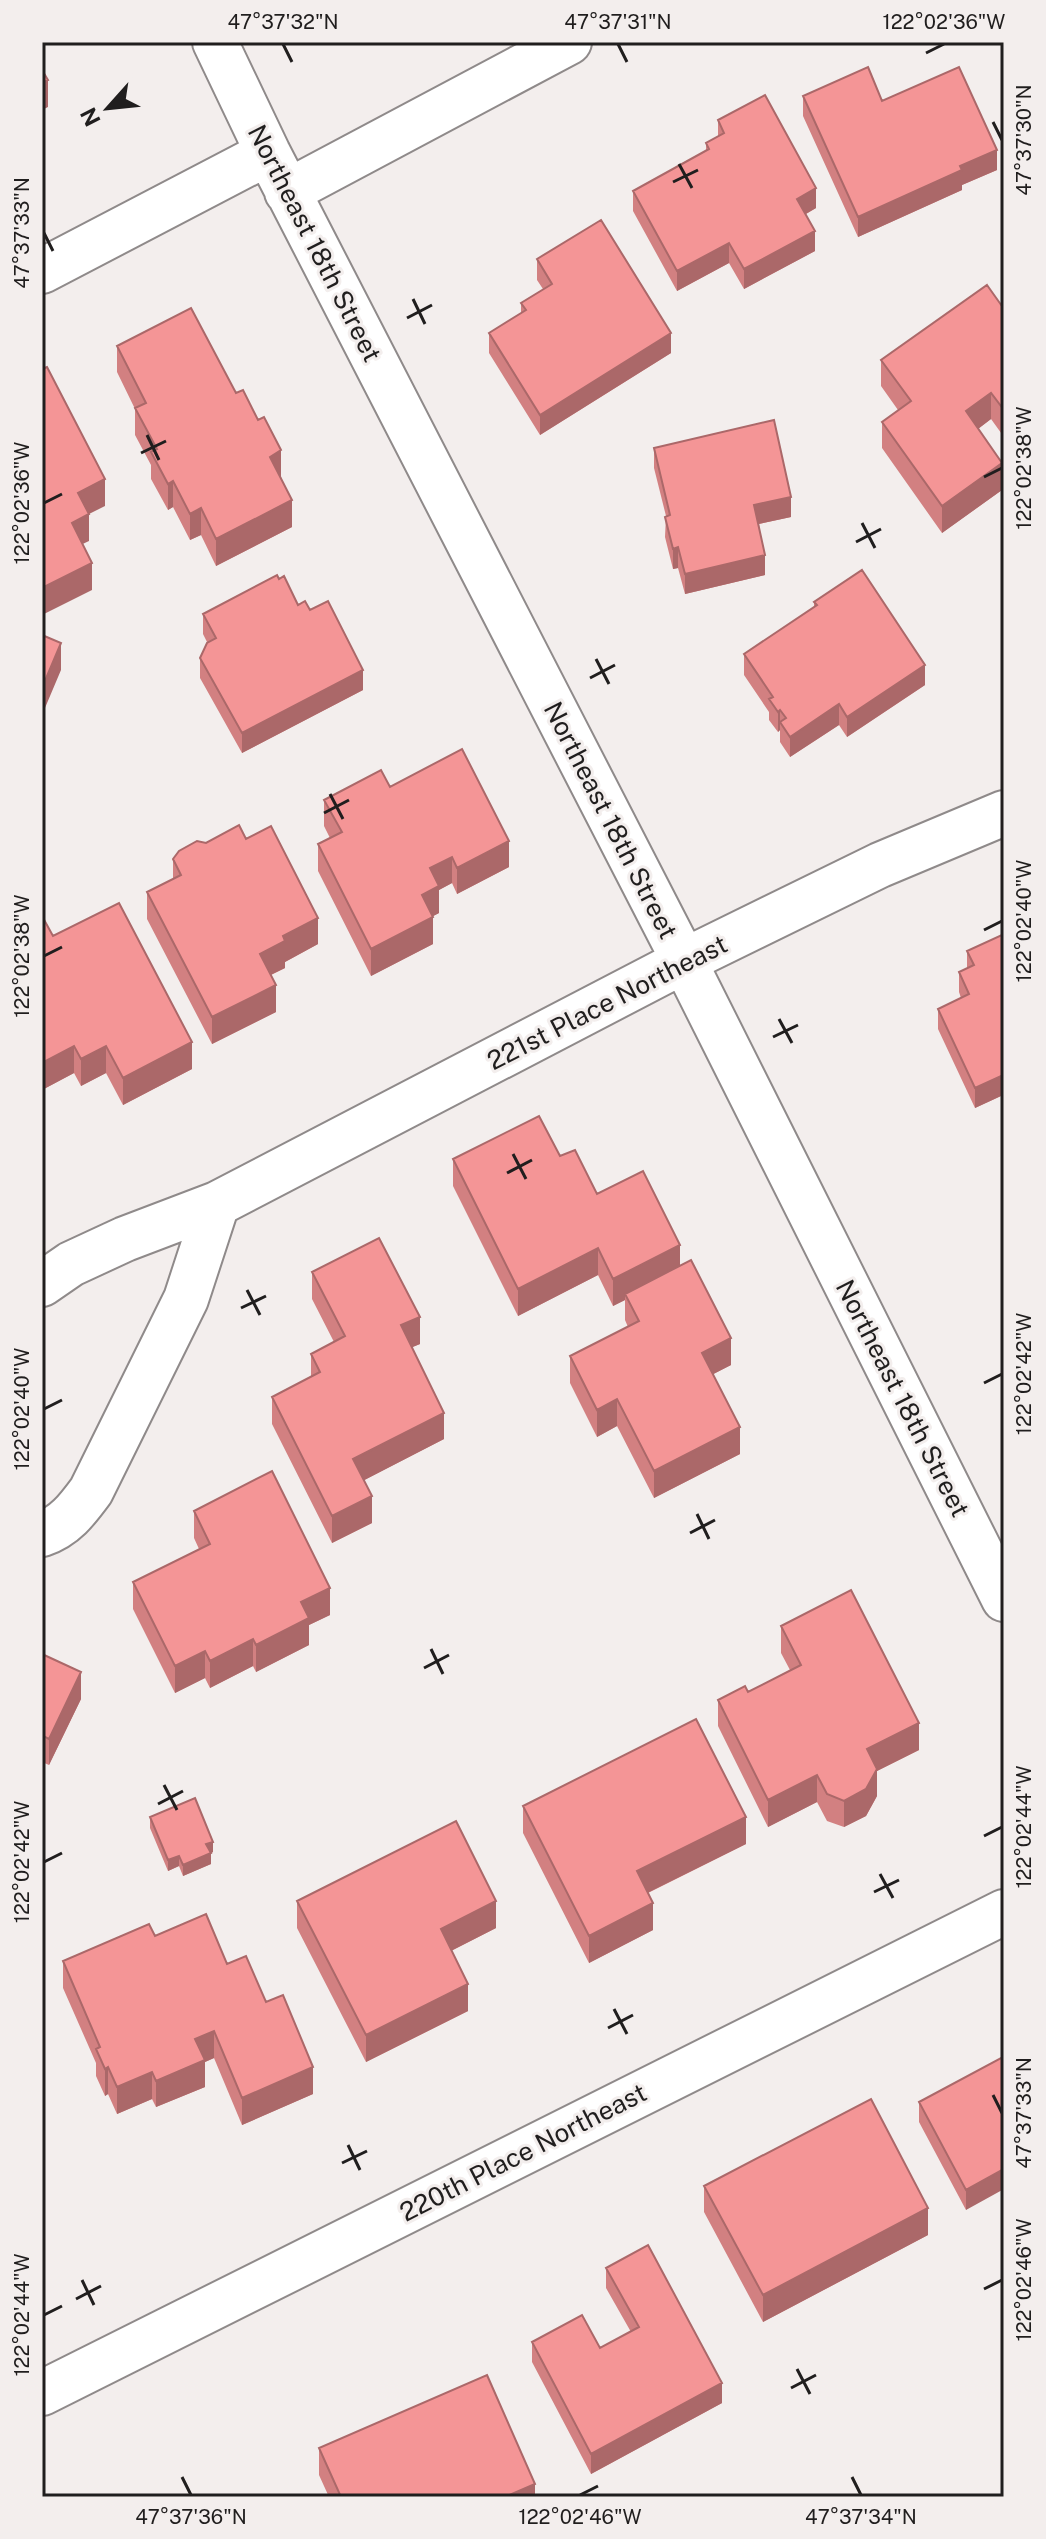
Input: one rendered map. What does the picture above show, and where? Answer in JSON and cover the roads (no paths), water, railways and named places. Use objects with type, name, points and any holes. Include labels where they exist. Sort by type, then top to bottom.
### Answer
[{"type":"street","name":"Northeast 18th Street","points":[[215,42],[287,192],[684,961],[1004,1599]]},
{"type":"street","points":[[287,192],[569,42]]},
{"type":"street","points":[[42,271],[268,153]]},
{"type":"street","name":"221st Place Northeast","points":[[42,1284],[71,1264],[125,1239],[217,1204],[684,961],[880,865],[1004,813]]},
{"type":"street","points":[[42,1534],[54,1530],[75,1513],[91,1491],[186,1299],[217,1204]]},
{"type":"street","name":"220th Place Northeast","points":[[42,2393],[1004,1912]]}]
